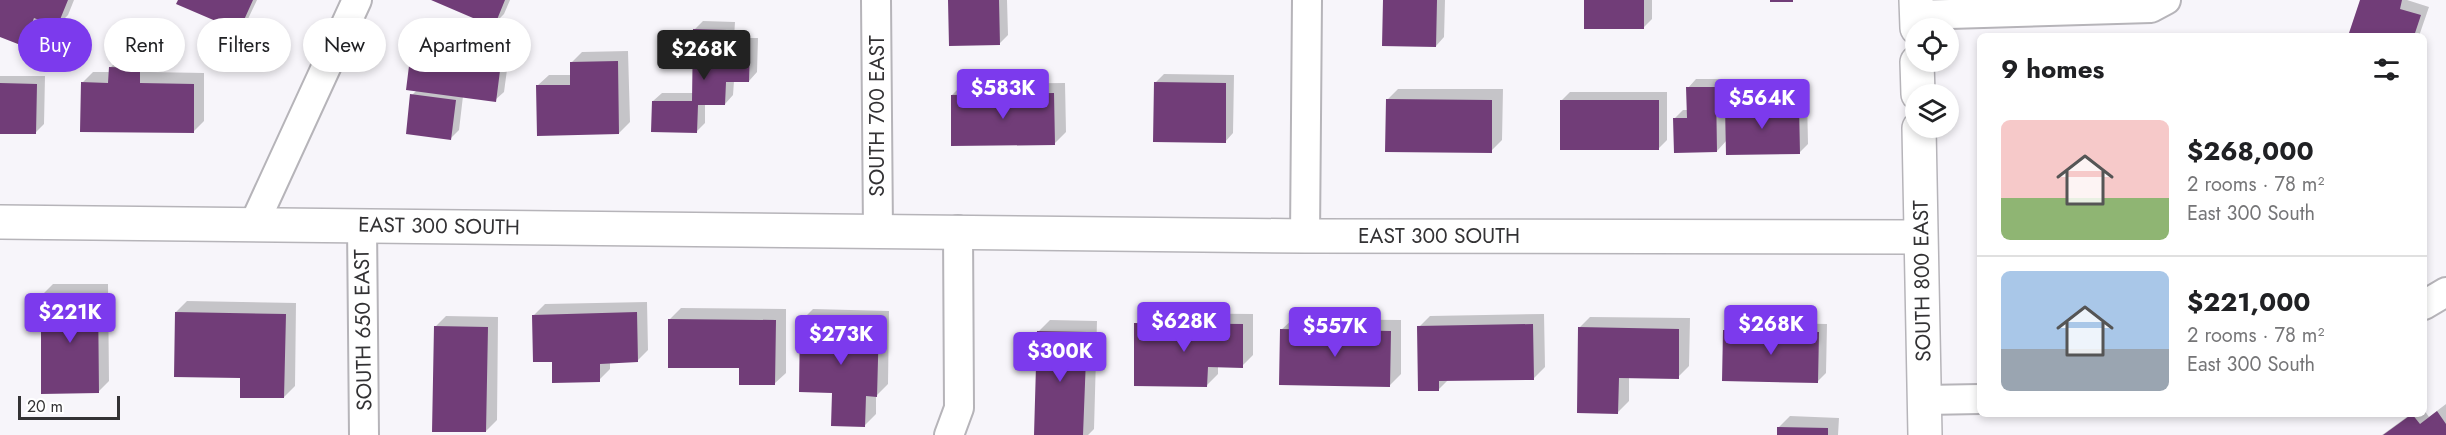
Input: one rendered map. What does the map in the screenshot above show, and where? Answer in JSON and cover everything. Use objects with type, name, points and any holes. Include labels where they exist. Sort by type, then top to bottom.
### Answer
[{"type":"street","points":[[254,224],[357,0]]},
{"type":"street","name":"SOUTH 700 EAST","points":[[876,0],[878,231]]},
{"type":"street","points":[[1305,236],[1307,0]]},
{"type":"street","points":[[1916,15],[2151,8],[2166,0]]},
{"type":"street","name":"SOUTH 800 EAST","points":[[1919,138],[1925,435]]},
{"type":"street","name":"EAST 300 SOUTH","points":[[0,222],[1305,236],[1921,237]]},
{"type":"street","name":"SOUTH 650 EAST","points":[[362,225],[364,435]]},
{"type":"street","points":[[949,435],[959,408],[958,231]]},
{"type":"street","points":[[2427,303],[2446,292]]},
{"type":"street","points":[[1925,400],[1977,399]]},
{"type":"building","points":[[0,0],[68,0],[61,18],[18,18],[18,44],[0,37]]},
{"type":"building","points":[[178,0],[253,0],[245,18],[209,18],[176,4]]},
{"type":"building","points":[[431,0],[505,0],[498,18],[473,18]]},
{"type":"building","points":[[948,0],[999,0],[1000,45],[949,46]]},
{"type":"building","points":[[1383,0],[1437,0],[1436,47],[1382,46]]},
{"type":"building","points":[[1584,0],[1644,0],[1644,29],[1584,29]]},
{"type":"building","points":[[1770,0],[1793,0],[1793,2],[1770,2]]},
{"type":"building","points":[[2360,0],[2402,0],[2400,9],[2421,15],[2415,33],[2349,33]]},
{"type":"building","points":[[693,29],[727,30],[726,46],[750,46],[749,82],[726,82],[725,105],[698,105],[697,133],[651,132],[652,101],[692,101]]},
{"type":"building","points":[[618,61],[619,134],[537,136],[536,85],[570,85],[570,62]]},
{"type":"building","points":[[109,72],[140,72],[140,83],[194,84],[194,133],[80,132],[81,82],[108,83]]},
{"type":"building","points":[[408,72],[500,72],[496,102],[406,90]]},
{"type":"building","points":[[1154,82],[1226,83],[1226,143],[1153,142]]},
{"type":"building","points":[[0,83],[37,84],[36,134],[0,134]]},
{"type":"building","points":[[1686,87],[1716,87],[1717,152],[1674,153],[1673,118],[1687,118]]},
{"type":"building","points":[[1054,93],[1055,145],[951,146],[951,95]]},
{"type":"building","points":[[410,94],[456,100],[451,140],[406,134]]},
{"type":"building","points":[[1386,99],[1492,100],[1492,153],[1385,152]]},
{"type":"building","points":[[1560,100],[1659,100],[1659,150],[1560,150]]},
{"type":"building","points":[[1799,105],[1800,154],[1726,155],[1725,106]]},
{"type":"building","points":[[98,294],[99,393],[41,394],[41,295]]},
{"type":"building","points":[[175,312],[286,314],[284,398],[240,398],[240,378],[174,377]]},
{"type":"building","points":[[637,312],[638,362],[600,364],[600,382],[552,383],[552,362],[533,362],[532,315]]},
{"type":"building","points":[[668,319],[776,320],[775,385],[739,385],[739,368],[668,368]]},
{"type":"building","points":[[800,320],[879,322],[877,397],[866,396],[865,427],[831,426],[832,393],[799,392]]},
{"type":"building","points":[[1134,323],[1243,324],[1243,368],[1208,367],[1207,387],[1134,386]]},
{"type":"building","points":[[1533,324],[1534,380],[1439,381],[1439,391],[1418,391],[1417,326]]},
{"type":"building","points":[[434,326],[488,327],[486,432],[432,432]]},
{"type":"building","points":[[1578,327],[1679,329],[1679,379],[1619,378],[1618,414],[1577,413]]},
{"type":"building","points":[[1280,329],[1391,331],[1390,387],[1279,385]]},
{"type":"building","points":[[1723,330],[1819,332],[1818,383],[1722,381]]},
{"type":"building","points":[[1037,331],[1087,332],[1083,435],[1034,435]]},
{"type":"building","points":[[2437,411],[2446,424],[2446,435],[2383,435],[2408,417],[2414,417],[2420,424]]},
{"type":"building","points":[[1777,427],[1828,428],[1828,435],[1777,435]]}]
